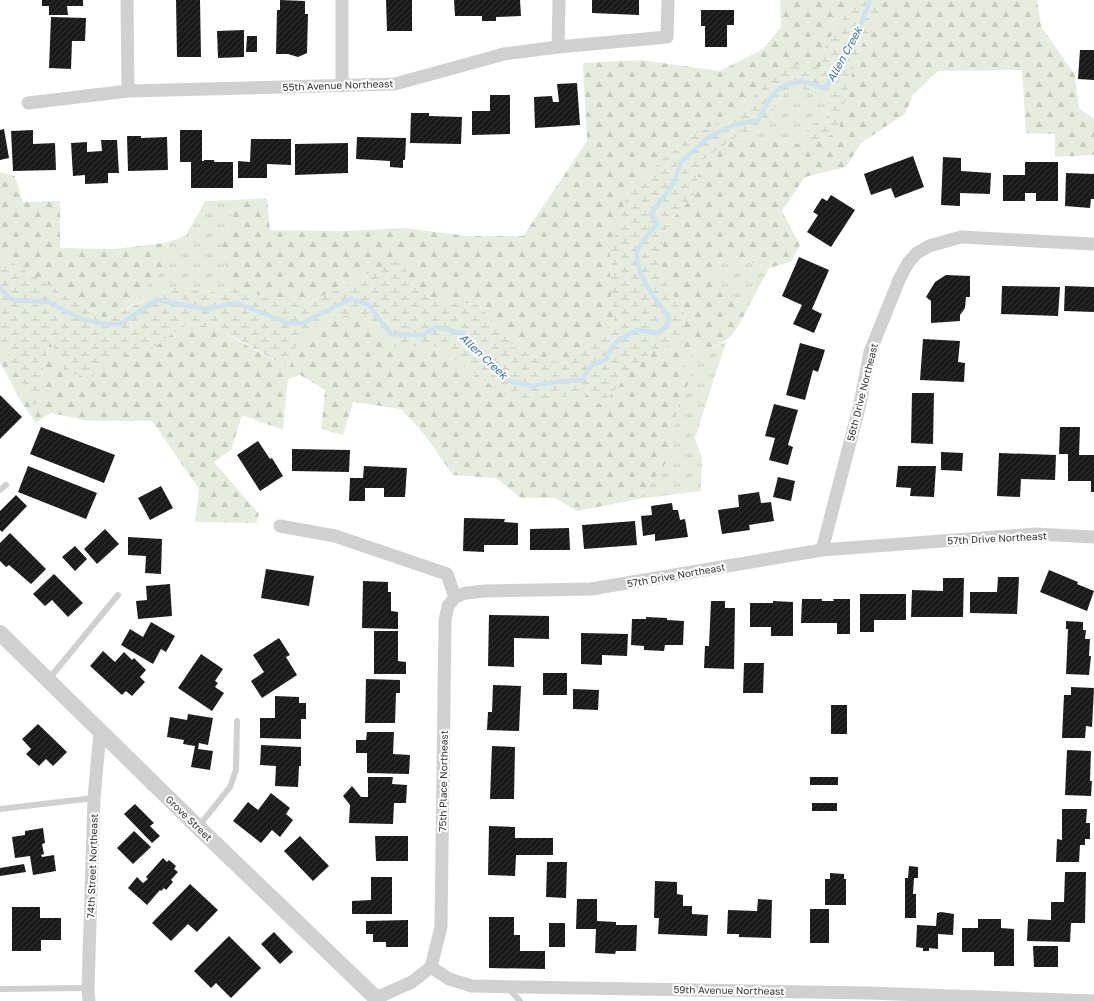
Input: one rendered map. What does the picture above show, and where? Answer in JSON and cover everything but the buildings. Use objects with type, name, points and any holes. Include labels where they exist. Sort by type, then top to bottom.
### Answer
[{"type":"street","points":[[127,0],[128,91]]},
{"type":"street","points":[[342,0],[342,86]]},
{"type":"street","points":[[558,47],[559,0]]},
{"type":"street","name":"55th Avenue Northeast","points":[[28,104],[128,91],[395,84],[504,54],[558,47],[667,37],[668,0]]},
{"type":"street","name":"56th Drive Northeast","points":[[822,550],[860,404],[870,352],[899,280],[908,264],[918,253],[929,246],[961,237],[1094,244]]},
{"type":"street","points":[[280,526],[335,536],[447,574],[455,597]]},
{"type":"street","name":"57th Drive Northeast","points":[[455,597],[466,593],[485,591],[591,589],[822,550],[1034,534],[1094,537]]},
{"type":"street","name":"75th Place Northeast","points":[[431,967],[441,927],[445,620],[448,606],[455,597]]},
{"type":"street","name":"Grove Street","points":[[0,633],[47,681],[378,999]]},
{"type":"street","name":"74th Street Northeast","points":[[88,995],[94,798],[100,732]]},
{"type":"street","points":[[378,999],[412,982],[431,967]]},
{"type":"street","name":"59th Avenue Northeast","points":[[431,967],[449,979],[472,986],[868,997],[1094,1001]]},
{"type":"lane","points":[[0,490],[6,485]]},
{"type":"lane","points":[[47,681],[118,594]]},
{"type":"lane","points":[[198,827],[230,787],[236,770],[237,721]]},
{"type":"lane","points":[[0,809],[94,798]]},
{"type":"lane","points":[[505,986],[520,1001]]},
{"type":"lane","points":[[0,989],[88,995]]},
{"type":"green space","points":[[780,0],[851,0],[850,7],[825,46],[820,68],[757,91],[747,109],[691,136],[664,158],[610,253],[611,292],[614,320],[570,363],[543,360],[515,347],[478,304],[435,301],[411,284],[371,272],[342,288],[304,304],[278,301],[231,287],[222,246],[228,231],[234,200],[267,198],[270,230],[344,231],[404,228],[468,236],[523,236],[587,141],[583,63],[641,60],[720,71],[763,49],[781,27]]},
{"type":"green space","points":[[851,0],[885,0],[861,47],[852,73],[838,132],[807,145],[806,124],[826,122],[828,98],[801,88],[786,90],[766,123],[736,137],[701,161],[694,195],[667,225],[658,271],[684,313],[682,342],[654,350],[633,369],[602,405],[586,394],[537,401],[507,396],[437,347],[395,347],[366,316],[339,316],[314,327],[296,347],[289,369],[214,327],[186,324],[150,350],[121,355],[98,365],[92,380],[64,370],[50,340],[41,380],[42,400],[33,405],[0,342],[0,262],[8,260],[105,319],[176,287],[221,293],[231,287],[278,301],[304,304],[342,288],[371,272],[402,258],[411,284],[435,301],[478,304],[515,347],[543,360],[570,363],[614,320],[611,292],[610,253],[626,198],[664,158],[691,136],[747,109],[757,91],[787,63],[820,68],[825,46],[850,7]]},
{"type":"green space","points":[[885,0],[1037,0],[1041,26],[1075,75],[1079,108],[1094,119],[1094,155],[1055,157],[1055,134],[1026,133],[1022,70],[938,71],[913,95],[905,114],[861,143],[846,167],[805,177],[782,211],[800,245],[791,262],[769,268],[729,255],[711,261],[723,297],[749,306],[735,331],[726,341],[711,348],[698,347],[684,364],[691,378],[677,407],[669,459],[638,499],[577,511],[555,498],[521,498],[496,478],[453,475],[424,434],[401,409],[353,402],[343,435],[321,429],[325,390],[300,375],[288,379],[283,430],[242,415],[231,450],[214,462],[259,514],[256,523],[195,522],[199,489],[152,421],[88,421],[51,413],[36,423],[22,403],[0,362],[0,342],[8,356],[42,400],[41,380],[50,340],[92,380],[98,365],[121,355],[150,350],[186,324],[214,327],[289,369],[296,347],[314,327],[339,316],[366,316],[395,347],[437,347],[507,396],[537,401],[586,394],[602,405],[633,369],[654,350],[682,341],[684,313],[658,271],[667,225],[694,195],[701,161],[736,137],[807,145],[838,132],[852,73],[861,47]]},
{"type":"green space","points":[[801,88],[828,98],[826,122],[806,124],[807,145],[736,137],[766,123],[786,90]]},
{"type":"green space","points":[[0,172],[15,176],[23,202],[60,201],[60,248],[115,249],[163,243],[166,265],[149,283],[131,306],[105,319],[8,260],[0,262]]},
{"type":"green space","points":[[234,200],[228,231],[222,246],[231,287],[221,293],[176,287],[131,306],[149,283],[166,265],[163,243],[186,235],[205,201]]},
{"type":"green space","points":[[729,255],[769,268],[749,306],[723,297],[711,261]]},
{"type":"green space","points":[[726,342],[695,438],[702,458],[701,491],[638,499],[669,459],[677,407],[691,378],[684,364],[698,347],[712,348]]},
{"type":"waterway","name":"Allen Creek","points":[[0,288],[12,300],[49,302],[81,319],[105,324],[120,324],[157,300],[205,309],[236,303],[288,323],[303,323],[350,299],[368,304],[391,334],[423,335],[436,327],[463,333],[510,381],[532,386],[581,380],[592,365],[605,360],[616,342],[636,330],[657,333],[667,327],[669,318],[653,296],[643,278],[637,260],[637,252],[642,242],[657,224],[651,214],[675,181],[680,163],[710,136],[734,125],[758,120],[772,95],[783,86],[801,81],[825,88],[859,30],[870,0]]}]
